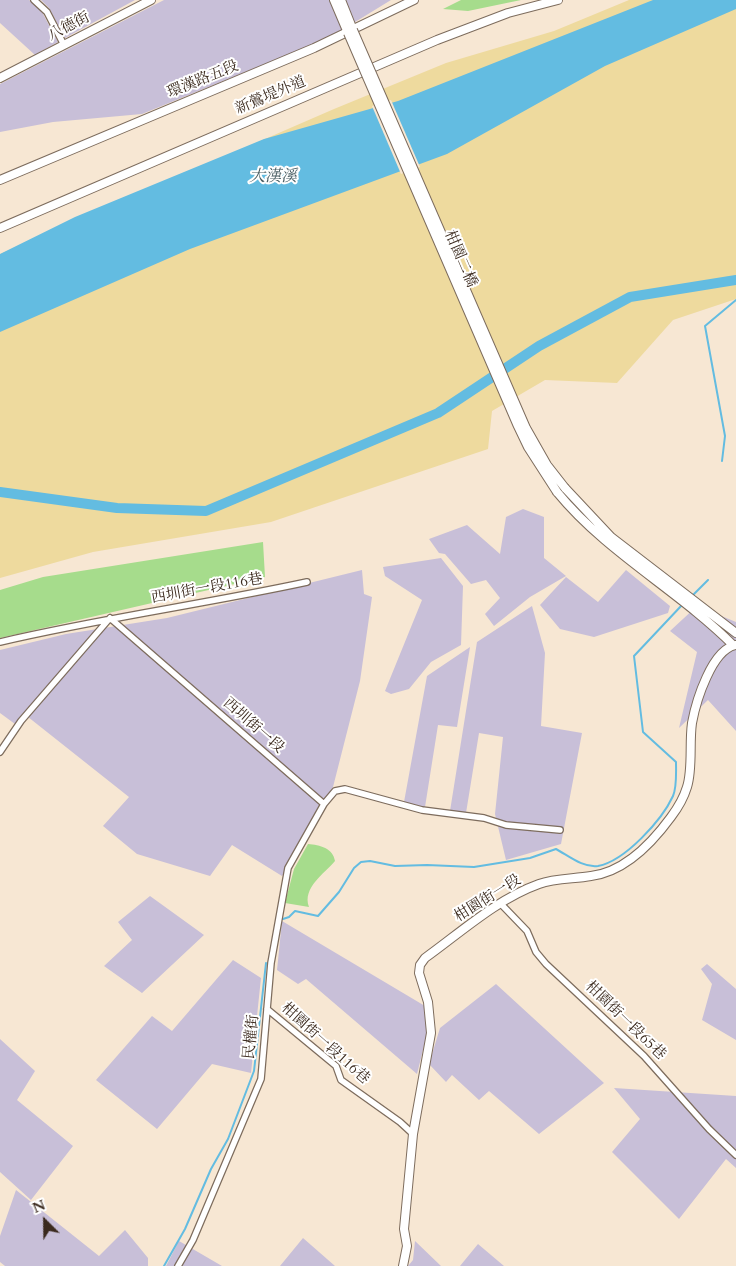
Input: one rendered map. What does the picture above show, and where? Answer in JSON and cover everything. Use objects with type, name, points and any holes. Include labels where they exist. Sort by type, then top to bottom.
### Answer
[{"type":"street","points":[[34,0],[47,12],[64,45]]},
{"type":"street","name":"八德街","points":[[0,78],[151,0]]},
{"type":"street","points":[[334,0],[350,32]]},
{"type":"street","points":[[341,0],[350,32]]},
{"type":"street","name":"環漢路五段","points":[[0,180],[350,32],[414,0]]},
{"type":"street","name":"新鶯堤外道","points":[[0,228],[437,40],[508,13],[558,0]]},
{"type":"street","name":"柑園二橋","points":[[350,32],[517,424],[528,446],[561,490]]},
{"type":"street","points":[[561,490],[611,537],[736,633]]},
{"type":"street","points":[[561,490],[598,535],[713,624],[735,645]]},
{"type":"street","name":"西圳街一段116巷","points":[[0,642],[110,618],[224,600],[307,582]]},
{"type":"street","points":[[0,752],[21,721],[110,618]]},
{"type":"street","name":"西圳街一段","points":[[110,618],[324,804]]},
{"type":"street","name":"柑園街一段","points":[[403,1266],[407,1246],[404,1229],[413,1134],[431,1033],[431,1017],[419,973],[420,965],[425,958],[501,904],[540,884],[592,876],[610,871],[634,857],[655,836],[671,817],[688,787],[692,723],[703,687],[717,657],[724,649],[735,645]]},
{"type":"street","points":[[324,804],[335,791],[345,789],[422,810],[484,818],[506,825],[560,830]]},
{"type":"street","name":"民權街","points":[[178,1266],[193,1240],[261,1079],[270,963],[288,868],[324,804]]},
{"type":"street","name":"柑園街一段65巷","points":[[501,904],[527,931],[536,952],[546,964],[644,1056],[736,1155]]},
{"type":"street","name":"柑園街一段116巷","points":[[267,1009],[336,1066],[341,1080],[400,1122],[413,1134]]},
{"type":"shaded area","points":[[0,0],[29,0],[42,12],[58,42],[35,55],[0,23]]},
{"type":"shaded area","points":[[41,0],[135,0],[65,38],[49,8]]},
{"type":"shaded area","points":[[164,0],[391,0],[329,38],[142,114],[53,122],[0,132],[0,84]]},
{"type":"shaded area","points":[[523,509],[544,517],[544,558],[566,576],[530,597],[494,626],[485,614],[500,598],[486,580],[471,584],[445,554],[439,553],[429,539],[467,525],[500,554],[506,517]]},
{"type":"shaded area","points":[[441,558],[463,586],[461,645],[431,662],[409,689],[391,694],[385,691],[422,600],[385,576],[383,567]]},
{"type":"shaded area","points":[[362,570],[364,594],[372,597],[360,681],[333,787],[282,876],[232,845],[210,876],[137,854],[103,826],[129,797],[23,713],[15,724],[0,713],[0,650],[66,634],[167,618]]},
{"type":"shaded area","points":[[626,570],[670,606],[668,613],[594,637],[560,629],[540,605],[566,577],[598,602]]},
{"type":"shaded area","points":[[532,606],[545,653],[541,726],[582,733],[561,844],[506,860],[495,814],[503,737],[479,733],[466,813],[450,811],[477,642]]},
{"type":"shaded area","points":[[697,606],[736,622],[736,731],[708,700],[679,728],[697,652],[670,631]]},
{"type":"shaded area","points":[[470,647],[457,727],[438,725],[425,807],[404,802],[427,676]]},
{"type":"shaded area","points":[[150,896],[204,935],[142,993],[104,966],[132,940],[118,922]]},
{"type":"shaded area","points":[[282,921],[425,1006],[427,1034],[417,1074],[306,979],[298,984],[277,970]]},
{"type":"shaded area","points":[[233,960],[261,978],[251,1073],[212,1064],[157,1129],[96,1080],[152,1016],[172,1031]]},
{"type":"shaded area","points":[[707,964],[736,989],[736,1040],[702,1020],[712,984],[701,969]]},
{"type":"shaded area","points":[[496,984],[604,1083],[539,1134],[489,1091],[479,1100],[452,1075],[446,1082],[429,1064],[440,1028]]},
{"type":"shaded area","points":[[0,1039],[35,1071],[17,1100],[73,1146],[31,1200],[0,1172]]},
{"type":"shaded area","points":[[614,1088],[736,1096],[736,1168],[726,1159],[679,1219],[612,1152],[640,1119]]},
{"type":"shaded area","points":[[16,1190],[99,1256],[125,1230],[148,1258],[148,1266],[5,1266],[0,1262],[0,1236]]},
{"type":"shaded area","points":[[303,1238],[335,1266],[280,1266]]},
{"type":"shaded area","points":[[179,1241],[222,1266],[166,1266]]},
{"type":"shaded area","points":[[415,1241],[441,1266],[408,1266],[413,1260]]},
{"type":"shaded area","points":[[478,1244],[504,1266],[460,1266]]},
{"type":"green space","points":[[461,0],[521,0],[468,11],[443,9]]},
{"type":"green space","points":[[263,542],[265,577],[0,638],[0,590],[43,577]]},
{"type":"green space","points":[[308,844],[321,846],[329,850],[335,861],[311,888],[308,900],[309,907],[285,903],[294,869]]},
{"type":"sand","points":[[629,0],[736,0],[736,299],[673,320],[617,383],[545,380],[492,411],[488,449],[271,522],[93,552],[0,578],[0,254],[334,109],[446,63],[554,31]]},
{"type":"water","name":"大漢溪","points":[[653,0],[736,0],[736,9],[605,66],[447,154],[190,249],[0,332],[0,254],[75,217],[264,139],[398,101]]},
{"type":"pier","points":[[391,100],[420,167],[401,174],[372,106]]},
{"type":"waterway","points":[[0,492],[117,508],[206,511],[438,413],[539,346],[630,297],[736,280]]},
{"type":"waterway","points":[[722,461],[725,436],[705,326],[736,300]]},
{"type":"waterway","points":[[691,597],[708,580]]},
{"type":"waterway","points":[[283,919],[289,917],[295,911],[318,916],[339,892],[354,868],[361,862],[370,861],[395,866],[474,867],[530,858],[556,849],[582,863],[598,866],[609,863],[631,848],[652,827],[668,806],[676,784],[676,762],[643,732],[634,656],[682,605]]},
{"type":"waterway","points":[[164,1266],[185,1229],[211,1169],[228,1139],[254,1071],[266,963]]}]
